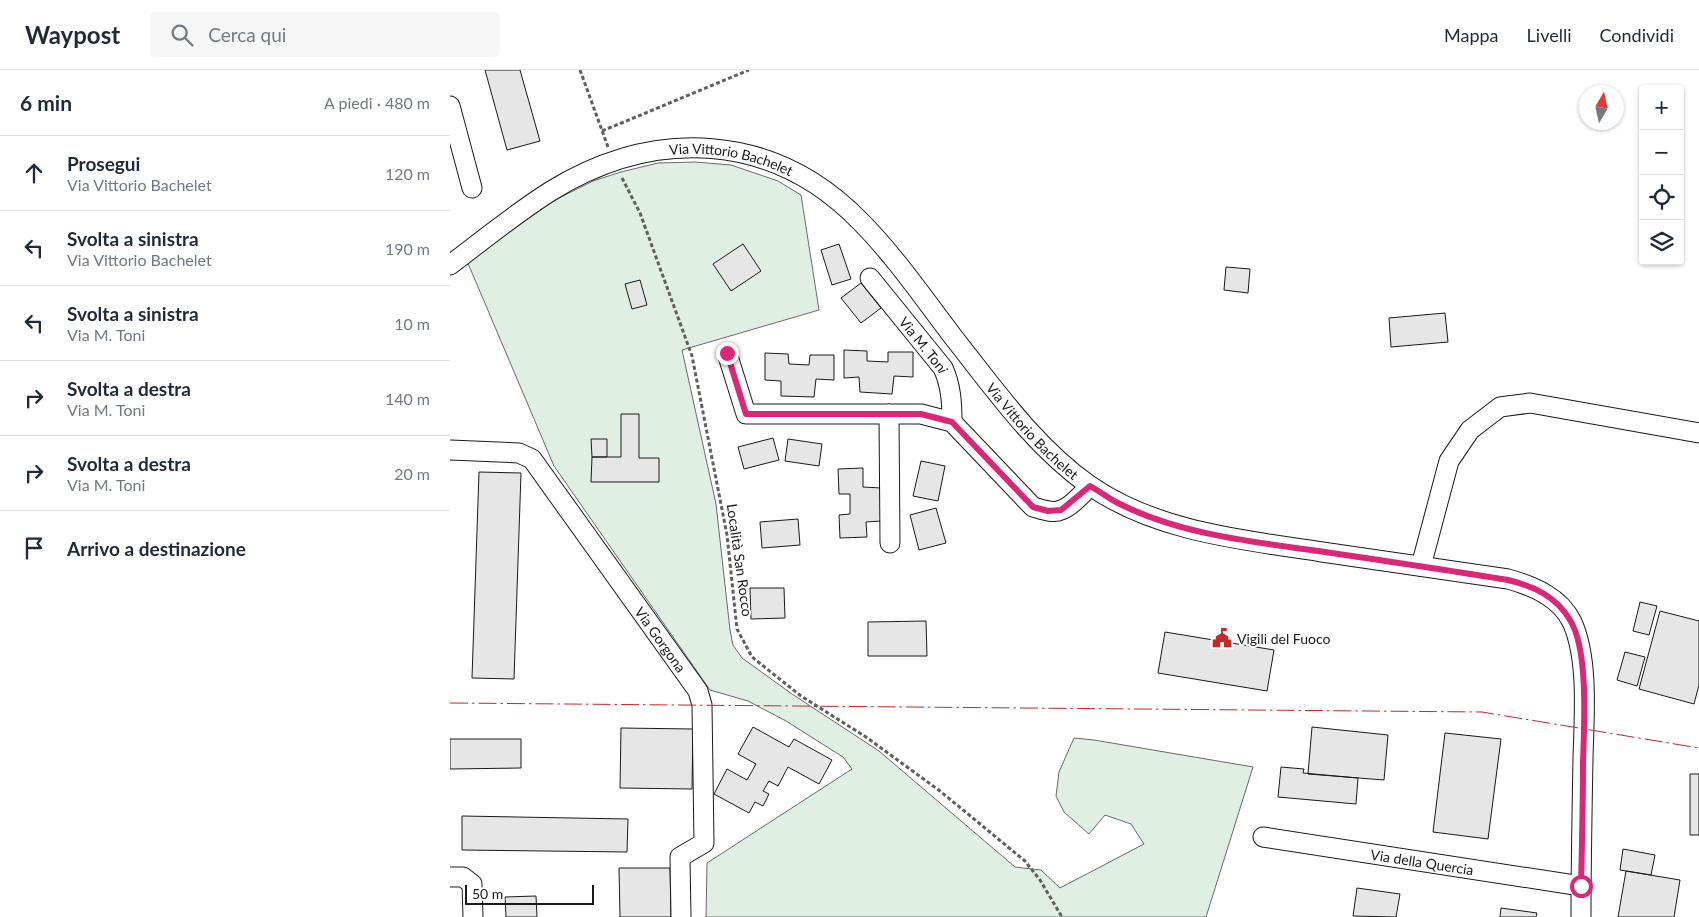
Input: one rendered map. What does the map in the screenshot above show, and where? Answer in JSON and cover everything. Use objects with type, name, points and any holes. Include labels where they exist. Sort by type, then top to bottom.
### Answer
[{"type":"street","points":[[450,106],[472,188]]},
{"type":"street","name":"Via Vittorio Bachelet","points":[[450,265],[552,190],[614,161],[644,153],[679,147],[707,147],[742,152],[794,172],[832,196],[860,221],[884,248],[980,372],[1031,432],[1056,459],[1090,486],[1117,502],[1146,514],[1196,530],[1268,544],[1508,580],[1530,586],[1549,596],[1572,621],[1579,643],[1582,667],[1584,718],[1581,917]]},
{"type":"street","name":"Via M. Toni","points":[[870,278],[943,368],[948,378],[952,399],[952,422]]},
{"type":"street","points":[[727,353],[746,414],[921,414],[952,422],[1033,507],[1048,511],[1061,510],[1090,486]]},
{"type":"street","points":[[1420,566],[1449,461],[1470,430],[1500,407],[1530,403],[1699,434]]},
{"type":"street","points":[[889,414],[890,542]]},
{"type":"street","name":"Via Gorgona","points":[[450,450],[519,453],[532,459],[698,691],[702,706],[704,843],[680,856],[681,917]]},
{"type":"street","name":"Via della Quercia","points":[[1263,837],[1581,886]]},
{"type":"street","points":[[450,877],[463,877],[472,884],[473,917]]},
{"type":"path","name":"Località San Rocco","points":[[580,70],[614,161],[640,213],[692,356],[728,535],[737,628],[752,657],[801,696],[866,737],[940,791],[1025,860],[1040,880],[1062,917]]},
{"type":"path","points":[[602,131],[749,70]]},
{"type":"green space","points":[[695,162],[731,165],[778,181],[801,195],[819,310],[682,350],[716,504],[733,645],[742,658],[792,694],[879,751],[1015,867],[1041,870],[1060,888],[1144,844],[1131,824],[1105,815],[1089,834],[1064,812],[1056,796],[1059,772],[1074,738],[1253,767],[1206,917],[706,917],[707,863],[852,769],[843,757],[786,721],[748,701],[710,690],[554,466],[467,261],[525,215],[593,181],[658,163]]},
{"type":"building","points":[[485,70],[520,70],[540,141],[507,150]]},
{"type":"building","points":[[743,244],[761,271],[731,291],[713,264]]},
{"type":"building","points":[[839,244],[851,279],[832,285],[821,250]]},
{"type":"building","points":[[1226,267],[1250,269],[1248,293],[1224,290]]},
{"type":"building","points":[[640,280],[647,305],[632,309],[625,284]]},
{"type":"building","points":[[861,283],[881,308],[861,323],[841,298]]},
{"type":"building","points":[[1445,313],[1448,342],[1391,347],[1389,318]]},
{"type":"building","points":[[844,350],[867,351],[867,361],[888,362],[888,352],[913,352],[913,377],[894,376],[892,394],[860,392],[859,377],[844,378]]},
{"type":"building","points":[[765,353],[788,354],[789,364],[809,365],[810,355],[834,355],[834,380],[816,379],[814,397],[781,396],[781,381],[765,380]]},
{"type":"building","points":[[621,414],[639,414],[639,458],[659,458],[659,482],[591,482],[592,457],[621,457]]},
{"type":"building","points":[[773,438],[779,460],[744,469],[738,447]]},
{"type":"building","points":[[591,439],[607,439],[607,457],[592,457]]},
{"type":"building","points":[[788,439],[822,444],[819,466],[785,461]]},
{"type":"building","points":[[921,461],[945,466],[938,501],[913,496]]},
{"type":"building","points":[[863,468],[863,487],[881,488],[881,521],[866,522],[867,537],[840,538],[839,515],[850,514],[850,494],[839,494],[838,469]]},
{"type":"building","points":[[479,472],[521,473],[514,679],[472,678]]},
{"type":"building","points":[[936,508],[946,543],[919,550],[910,515]]},
{"type":"building","points":[[798,519],[800,545],[762,548],[760,522]]},
{"type":"building","points":[[750,588],[784,588],[785,618],[751,619]]},
{"type":"building","points":[[1640,602],[1657,606],[1649,635],[1633,631]]},
{"type":"building","points":[[1660,611],[1699,621],[1699,685],[1694,704],[1639,689]]},
{"type":"building","points":[[926,621],[927,656],[868,656],[868,622]]},
{"type":"building","points":[[1165,632],[1274,650],[1267,691],[1158,673]]},
{"type":"building","points":[[1625,652],[1645,657],[1637,686],[1617,680]]},
{"type":"building","points":[[753,727],[789,747],[794,739],[832,760],[819,784],[788,767],[778,786],[769,781],[763,791],[769,794],[763,806],[755,802],[749,813],[714,794],[727,769],[747,780],[756,764],[738,754]]},
{"type":"building","points":[[1312,727],[1388,735],[1384,780],[1308,774]]},
{"type":"building","points":[[621,728],[693,729],[692,789],[620,788]]},
{"type":"building","points":[[1445,733],[1501,739],[1488,839],[1433,832]]},
{"type":"building","points":[[450,739],[521,739],[521,768],[450,769]]},
{"type":"building","points":[[1281,767],[1304,769],[1303,773],[1358,778],[1356,804],[1278,797]]},
{"type":"building","points":[[1690,774],[1699,774],[1699,835],[1690,835]]},
{"type":"building","points":[[462,816],[628,819],[627,852],[462,850]]},
{"type":"building","points":[[1623,849],[1655,855],[1651,875],[1620,870]]},
{"type":"building","points":[[619,868],[670,868],[671,917],[620,917]]},
{"type":"building","points":[[1626,871],[1680,880],[1674,917],[1618,917]]},
{"type":"building","points":[[1357,888],[1400,894],[1396,917],[1353,916]]},
{"type":"building","points":[[536,896],[537,917],[506,917],[505,897]]},
{"type":"building","points":[[1501,908],[1537,913],[1536,917],[1500,917]]},
{"type":"power","points":[[450,703],[1482,712],[1699,748]]},
{"type":"place","name":"Vigili del Fuoco","points":[[1222,638]]},
{"type":"route","points":[[727,353],[746,414],[921,414],[952,422],[1033,507],[1048,511],[1061,510],[1076,500],[1090,486],[1117,502],[1179,526],[1268,544],[1508,580],[1530,586],[1549,596],[1572,621],[1579,643],[1582,667],[1584,718],[1581,886]]}]
